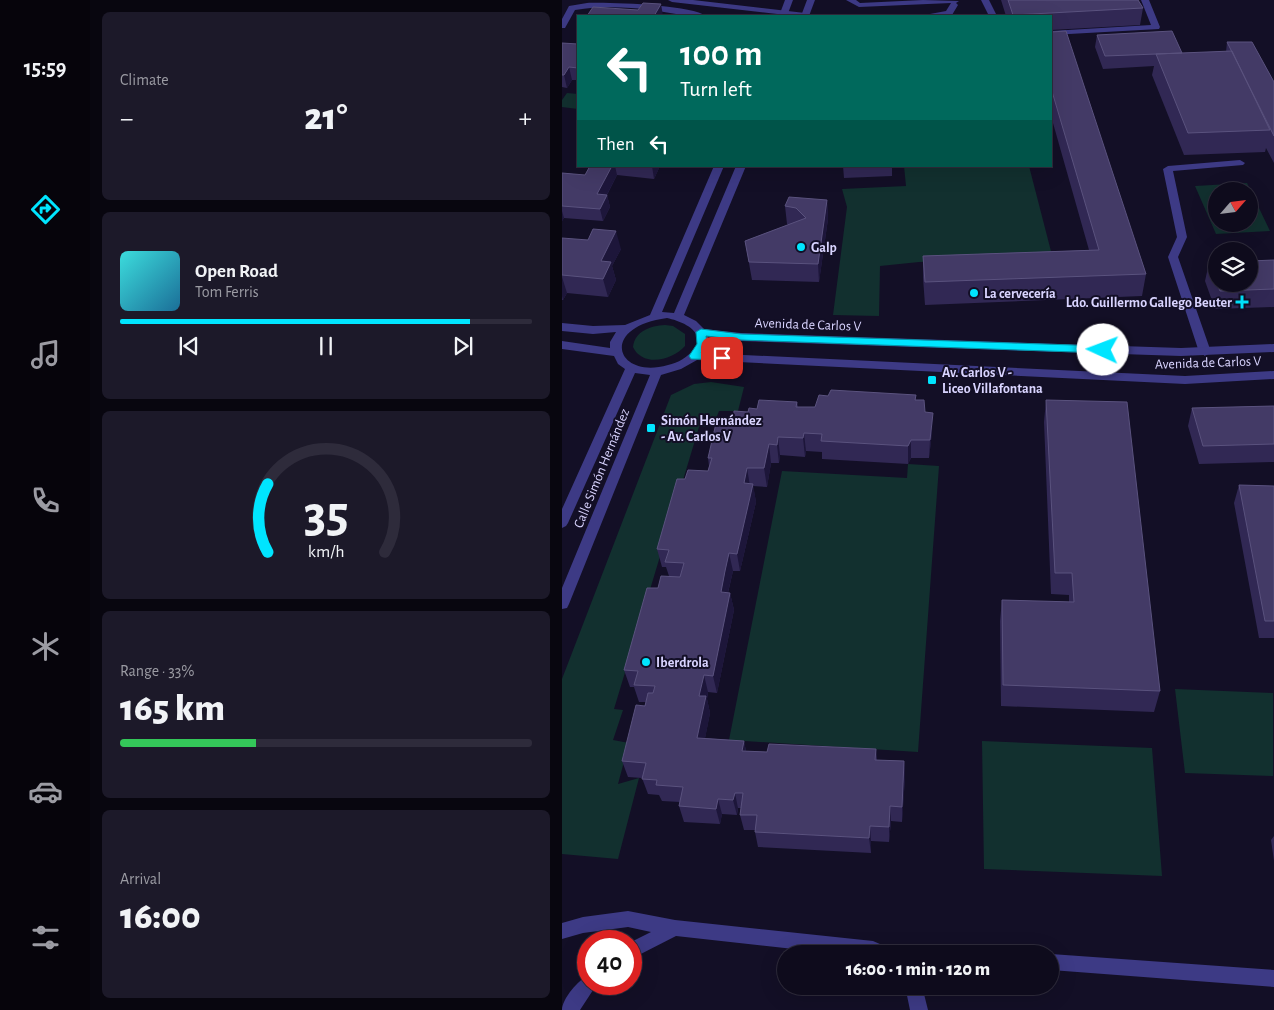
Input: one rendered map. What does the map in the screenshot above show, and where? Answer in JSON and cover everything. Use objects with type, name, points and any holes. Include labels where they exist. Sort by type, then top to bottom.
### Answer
[{"type":"street","points":[[672,0],[783,15],[789,0]]},
{"type":"street","points":[[807,15],[811,0]]},
{"type":"street","points":[[850,0],[859,6],[954,2]]},
{"type":"street","points":[[985,0],[992,15]]},
{"type":"street","points":[[1052,33],[1156,27],[1145,0]]},
{"type":"street","points":[[938,15],[948,13],[954,2]]},
{"type":"street","points":[[954,2],[955,15]]},
{"type":"street","points":[[562,26],[572,8],[588,4],[651,8],[696,15]]},
{"type":"street","points":[[1205,352],[1173,257],[1182,237],[1168,169],[1240,163]]},
{"type":"street","points":[[655,316],[719,167]]},
{"type":"street","points":[[678,316],[741,167]]},
{"type":"street","points":[[655,316],[678,316],[697,325],[701,332],[702,344],[694,356],[684,364],[657,371],[632,367],[623,361],[618,353],[618,340],[627,328],[640,320],[655,316]]},
{"type":"street","points":[[562,327],[593,330],[627,328]]},
{"type":"street","name":"Avenida de Carlos V","points":[[701,332],[741,337],[1205,352],[1274,348]]},
{"type":"street","points":[[562,345],[618,353]]},
{"type":"street","name":"Avenida de Carlos V","points":[[694,356],[1185,380],[1274,374]]},
{"type":"street","name":"Calle Simón Hernández","points":[[562,523],[632,367]]},
{"type":"street","name":"Calle Simón Hernández","points":[[562,604],[657,371]]},
{"type":"street","points":[[562,931],[583,925],[628,919],[676,928],[835,945]]},
{"type":"street","points":[[642,945],[676,928]]},
{"type":"street","points":[[1059,963],[1274,979]]},
{"type":"street","points":[[569,1010],[580,995]]},
{"type":"street","points":[[915,995],[918,1010]]},
{"type":"green space","points":[[567,93],[577,94],[577,109],[562,107],[562,100]]},
{"type":"green space","points":[[904,167],[1029,167],[1053,259],[919,262],[880,266],[879,316],[833,315],[847,207],[842,189],[906,186]]},
{"type":"green space","points":[[1208,185],[1208,216],[1195,186]]},
{"type":"green space","points":[[1258,206],[1270,231],[1258,232]]},
{"type":"green space","points":[[1215,232],[1252,232],[1216,234]]},
{"type":"green space","points":[[665,325],[673,326],[685,334],[685,346],[673,355],[658,360],[644,358],[638,354],[633,347],[640,333],[649,328]]},
{"type":"green space","points":[[711,382],[744,387],[738,411],[719,411],[713,426],[699,427],[614,709],[623,710],[613,740],[629,743],[618,784],[639,778],[618,859],[562,854],[562,679],[671,395],[694,384]]},
{"type":"green space","points":[[908,464],[939,466],[918,752],[729,740],[782,471],[907,478]]},
{"type":"green space","points":[[1175,689],[1273,693],[1273,776],[1185,773]]},
{"type":"green space","points":[[982,741],[1152,748],[1162,876],[984,869]]},
{"type":"building","points":[[1008,0],[1138,0],[1143,8],[1013,15]]},
{"type":"building","points":[[643,3],[661,4],[655,15],[588,15],[593,7],[638,10]]},
{"type":"building","points":[[1066,31],[1146,274],[925,282],[923,256],[1099,250],[1052,91],[1052,32]]},
{"type":"building","points":[[1172,31],[1182,53],[1105,56],[1097,35]]},
{"type":"building","points":[[1227,42],[1252,42],[1274,82],[1274,136]]},
{"type":"building","points":[[562,43],[577,44],[577,68],[569,67],[564,75],[562,75]]},
{"type":"building","points":[[1232,51],[1270,130],[1188,133],[1156,54]]},
{"type":"building","points":[[589,167],[611,167],[597,194],[607,195],[600,209],[562,206],[562,173],[585,175]]},
{"type":"building","points":[[789,197],[827,200],[818,264],[749,262],[745,241],[806,218],[796,208],[785,206]]},
{"type":"building","points":[[593,229],[616,231],[601,261],[611,262],[603,279],[562,275],[562,238],[588,240]]},
{"type":"building","points":[[1274,260],[1274,289],[1258,290],[1258,261]]},
{"type":"building","points":[[831,390],[916,395],[915,400],[924,400],[925,412],[933,413],[930,440],[911,440],[908,446],[821,441],[822,434],[804,433],[803,438],[778,437],[777,445],[769,444],[764,468],[747,468],[744,483],[753,484],[737,554],[729,553],[725,571],[721,592],[730,593],[713,676],[704,675],[699,696],[706,696],[697,738],[744,741],[742,751],[767,752],[769,744],[876,749],[875,760],[904,761],[902,807],[890,806],[889,827],[870,826],[869,838],[755,832],[757,815],[740,815],[743,793],[735,793],[733,800],[718,799],[716,809],[679,806],[683,787],[656,785],[657,780],[642,779],[646,763],[622,761],[636,705],[645,706],[648,693],[653,693],[655,686],[634,685],[638,671],[624,670],[647,588],[658,588],[661,576],[680,577],[684,563],[665,562],[669,550],[657,549],[677,479],[685,479],[688,470],[708,471],[712,458],[708,458],[717,419],[733,420],[734,411],[748,412],[749,408],[757,409],[759,400],[797,402],[796,407],[815,407],[819,395],[828,396]]},
{"type":"building","points":[[1046,400],[1127,402],[1160,691],[1003,685],[1002,600],[1074,602],[1072,573],[1055,573]]},
{"type":"building","points":[[1274,406],[1274,444],[1203,446],[1192,408]]},
{"type":"building","points":[[1239,485],[1274,486],[1274,621],[1265,621]]},
{"type":"place","name":"Galp","points":[[801,247]]},
{"type":"place","name":"La cervecería","points":[[974,293]]},
{"type":"place","name":"Ldo. Guillermo Gallego Beuter","points":[[1242,302]]},
{"type":"place","name":"Av. Carlos V - Liceo Villafontana","points":[[932,380]]},
{"type":"place","name":"Simón Hernández - Av. Carlos V","points":[[651,428]]},
{"type":"place","name":"Iberdrola","points":[[646,662]]},
{"type":"route","points":[[722,358],[694,356],[702,344],[701,332],[741,337],[1103,350]]}]
